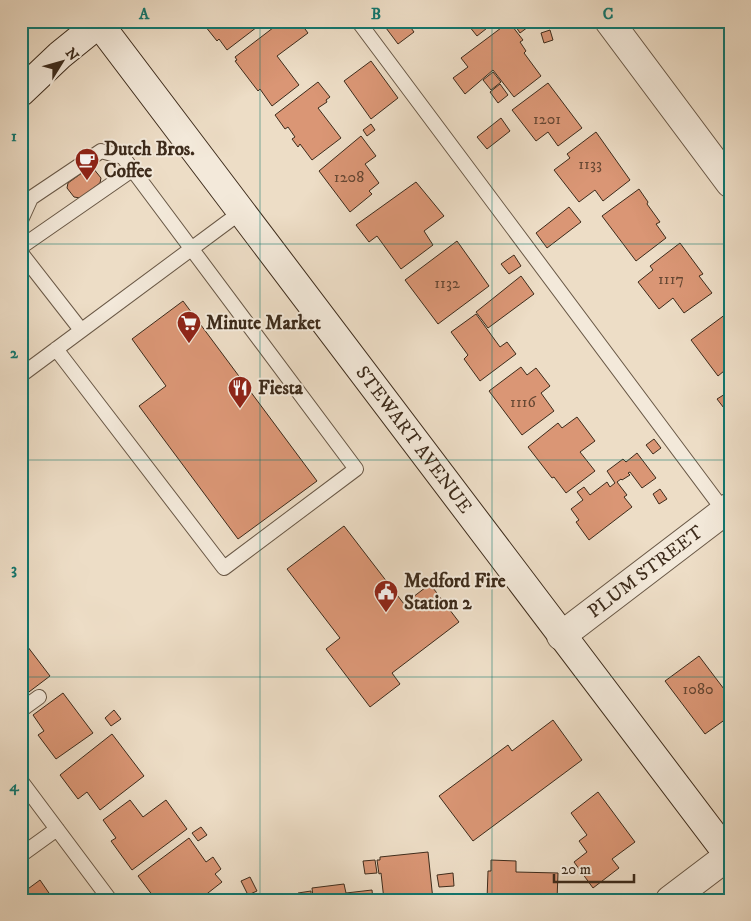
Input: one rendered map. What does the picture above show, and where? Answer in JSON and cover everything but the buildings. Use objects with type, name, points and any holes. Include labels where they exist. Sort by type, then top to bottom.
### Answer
[{"type":"main road","points":[[609,21],[730,184]]},
{"type":"main road","points":[[21,92],[99,22]]},
{"type":"main road","name":"STEWART AVENUE","points":[[99,22],[729,857]]},
{"type":"main road","name":"PLUM STREET","points":[[561,636],[727,509]]},
{"type":"main road","points":[[670,900],[729,857]]},
{"type":"lane","points":[[358,21],[727,509]]},
{"type":"lane","points":[[21,220],[31,198],[101,151],[122,157],[356,469],[224,568],[56,349]]},
{"type":"lane","points":[[21,247],[132,170]]},
{"type":"lane","points":[[21,372],[24,373],[241,212]]},
{"type":"lane","points":[[21,253],[81,330]]},
{"type":"lane","points":[[21,710],[39,697]]},
{"type":"lane","points":[[21,781],[110,900]]},
{"type":"lane","points":[[21,855],[57,829]]},
{"type":"place","name":"Dutch Bros. Coffee","points":[[87,181]]},
{"type":"place","name":"Minute Market","points":[[189,344]]},
{"type":"place","name":"Fiesta","points":[[240,409]]},
{"type":"place","name":"Medford Fire Station 2","points":[[386,613]]}]
